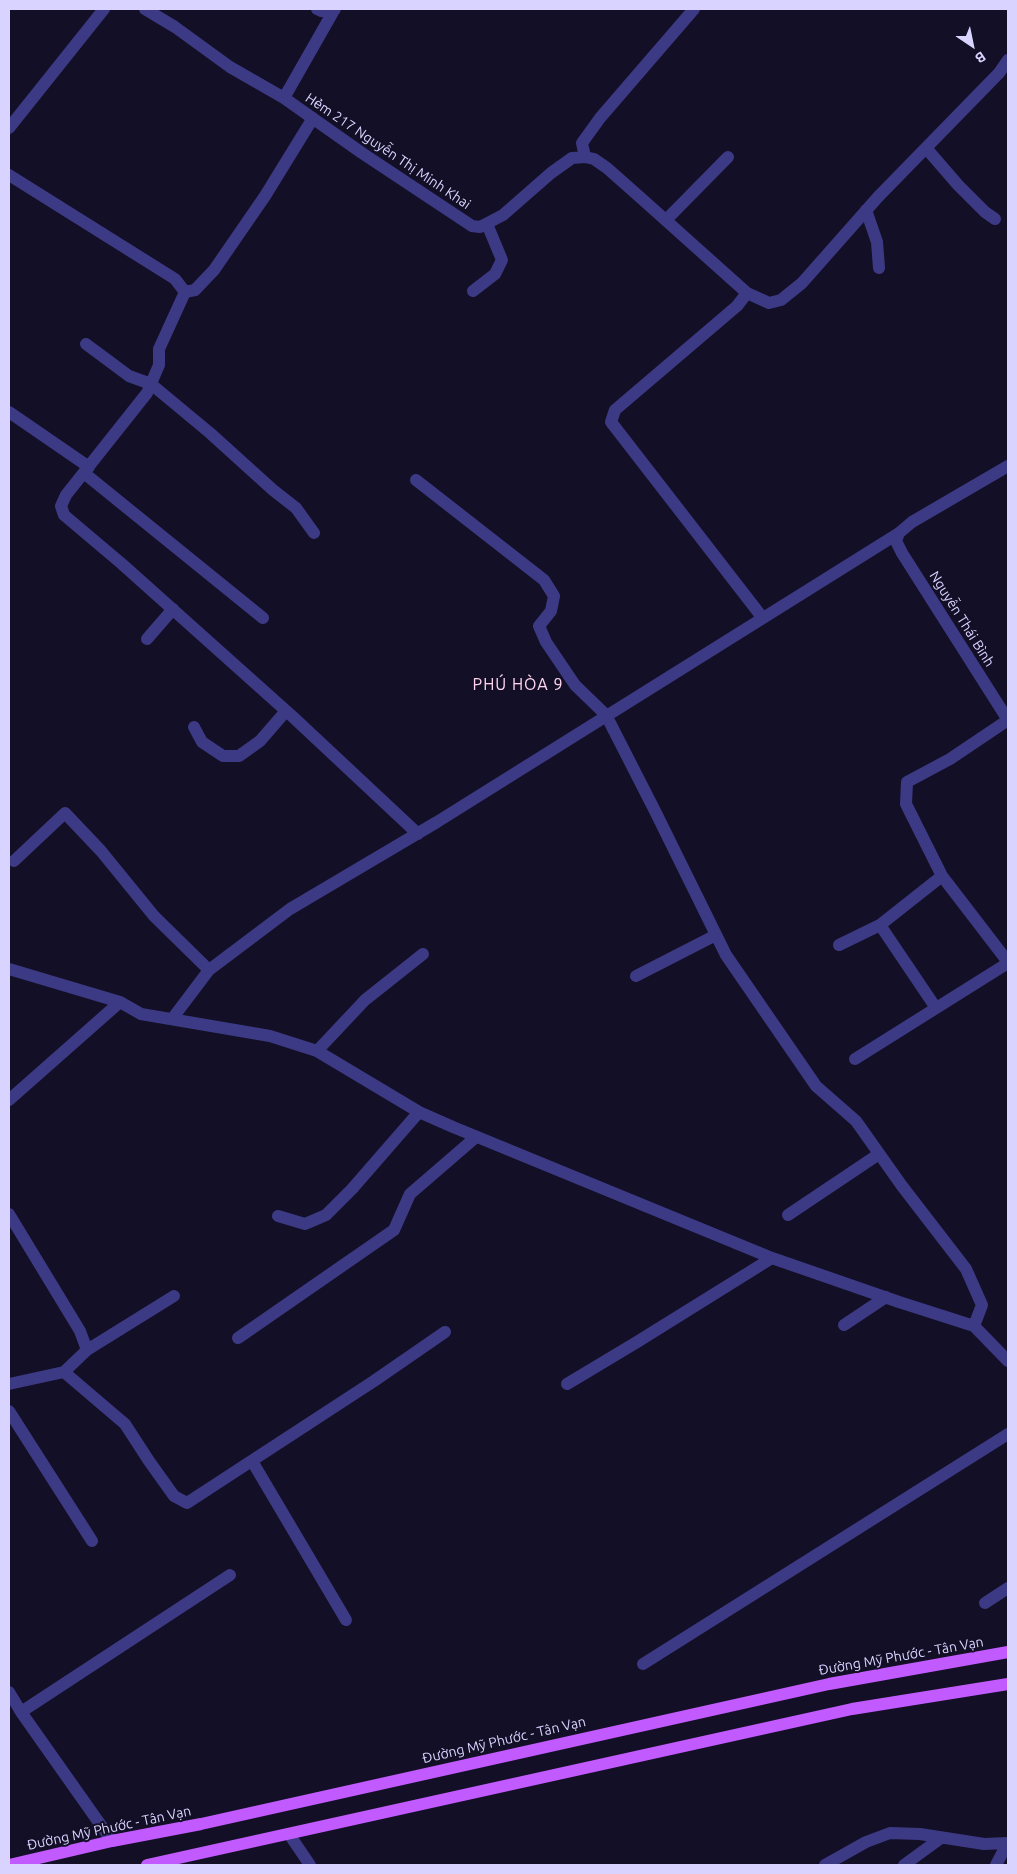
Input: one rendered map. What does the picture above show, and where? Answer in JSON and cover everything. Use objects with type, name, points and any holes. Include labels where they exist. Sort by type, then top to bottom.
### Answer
[{"type":"main road","name":"Đường Mỹ Phước - Tân Vạn","points":[[9,1865],[112,1841],[202,1824],[829,1684],[1008,1652]]},
{"type":"main road","points":[[147,1865],[852,1709],[1008,1684]]},
{"type":"street","points":[[9,128],[104,9]]},
{"type":"street","name":"Hẻm 217 Nguyễn Thị Minh Khai","points":[[145,9],[175,27],[230,67],[284,98],[464,222],[480,227],[487,224]]},
{"type":"street","points":[[317,9],[321,11],[334,10]]},
{"type":"street","points":[[585,157],[582,143],[600,118],[694,9]]},
{"type":"street","points":[[284,98],[334,10]]},
{"type":"street","points":[[473,291],[495,274],[502,260],[487,224],[503,215],[551,173],[572,158],[585,157],[594,159],[607,168],[747,293],[768,303],[781,300],[802,282],[866,210],[999,73],[1008,60]]},
{"type":"street","points":[[185,292],[195,290],[214,270],[265,196],[313,118]]},
{"type":"street","points":[[926,148],[958,185],[985,212],[995,219]]},
{"type":"street","points":[[666,220],[728,158]]},
{"type":"street","points":[[9,175],[176,279],[185,292]]},
{"type":"street","points":[[866,210],[877,242],[879,268]]},
{"type":"street","points":[[185,292],[159,349],[159,365],[147,393],[66,495],[60,506],[64,515],[173,609],[418,834]]},
{"type":"street","points":[[747,293],[737,306],[616,410],[611,422],[762,617]]},
{"type":"street","points":[[86,344],[129,376],[151,384],[210,433],[273,490],[296,508],[314,534]]},
{"type":"street","points":[[9,412],[86,470],[264,618]]},
{"type":"street","points":[[172,1019],[209,970],[290,909],[418,834],[899,533],[912,522],[1008,466]]},
{"type":"street","points":[[416,480],[544,580],[554,596],[551,611],[539,626],[546,642],[575,685],[606,716],[726,955],[816,1086],[856,1122],[966,1269],[982,1305],[974,1326]]},
{"type":"street","name":"Nguyễn Thái Bình","points":[[899,533],[896,542],[902,553],[1008,720]]},
{"type":"street","points":[[147,639],[173,609]]},
{"type":"street","points":[[194,727],[202,742],[223,756],[239,756],[260,741],[286,711]]},
{"type":"street","points":[[855,1059],[1008,962],[942,876],[906,804],[907,782],[950,759],[1008,720]]},
{"type":"street","points":[[14,861],[65,813],[100,851],[154,916],[209,970]]},
{"type":"street","points":[[839,945],[880,926],[942,876]]},
{"type":"street","points":[[880,926],[936,1008]]},
{"type":"street","points":[[636,976],[716,935]]},
{"type":"street","points":[[317,1051],[365,1000],[423,954]]},
{"type":"street","points":[[9,969],[120,1002],[141,1014],[270,1036],[317,1051],[419,1112],[476,1137],[772,1258],[886,1298],[974,1326],[1008,1361]]},
{"type":"street","points":[[9,1100],[120,1002]]},
{"type":"street","points":[[278,1216],[305,1224],[326,1215],[352,1190],[419,1112]]},
{"type":"street","points":[[238,1338],[394,1230],[410,1194],[476,1137]]},
{"type":"street","points":[[788,1215],[879,1154]]},
{"type":"street","points":[[9,1214],[14,1234],[80,1331],[87,1350]]},
{"type":"street","points":[[567,1384],[772,1258]]},
{"type":"street","points":[[9,1384],[64,1372],[87,1350],[174,1296]]},
{"type":"street","points":[[844,1325],[886,1298]]},
{"type":"street","points":[[64,1372],[125,1424],[148,1461],[174,1496],[187,1503],[445,1332]]},
{"type":"street","points":[[9,1411],[92,1541]]},
{"type":"street","points":[[643,1664],[1008,1434]]},
{"type":"street","points":[[252,1461],[346,1620]]},
{"type":"street","points":[[21,1712],[230,1575]]},
{"type":"street","points":[[985,1603],[1008,1588]]},
{"type":"street","points":[[9,1692],[21,1712],[112,1841]]},
{"type":"street","points":[[825,1865],[866,1842],[890,1833],[920,1834],[984,1844],[1008,1844],[996,1865]]},
{"type":"street","points":[[289,1834],[310,1865]]},
{"type":"street","points":[[904,1865],[940,1838]]},
{"type":"district","name":"PHÚ HÒA 9","points":[[518,685]]}]
